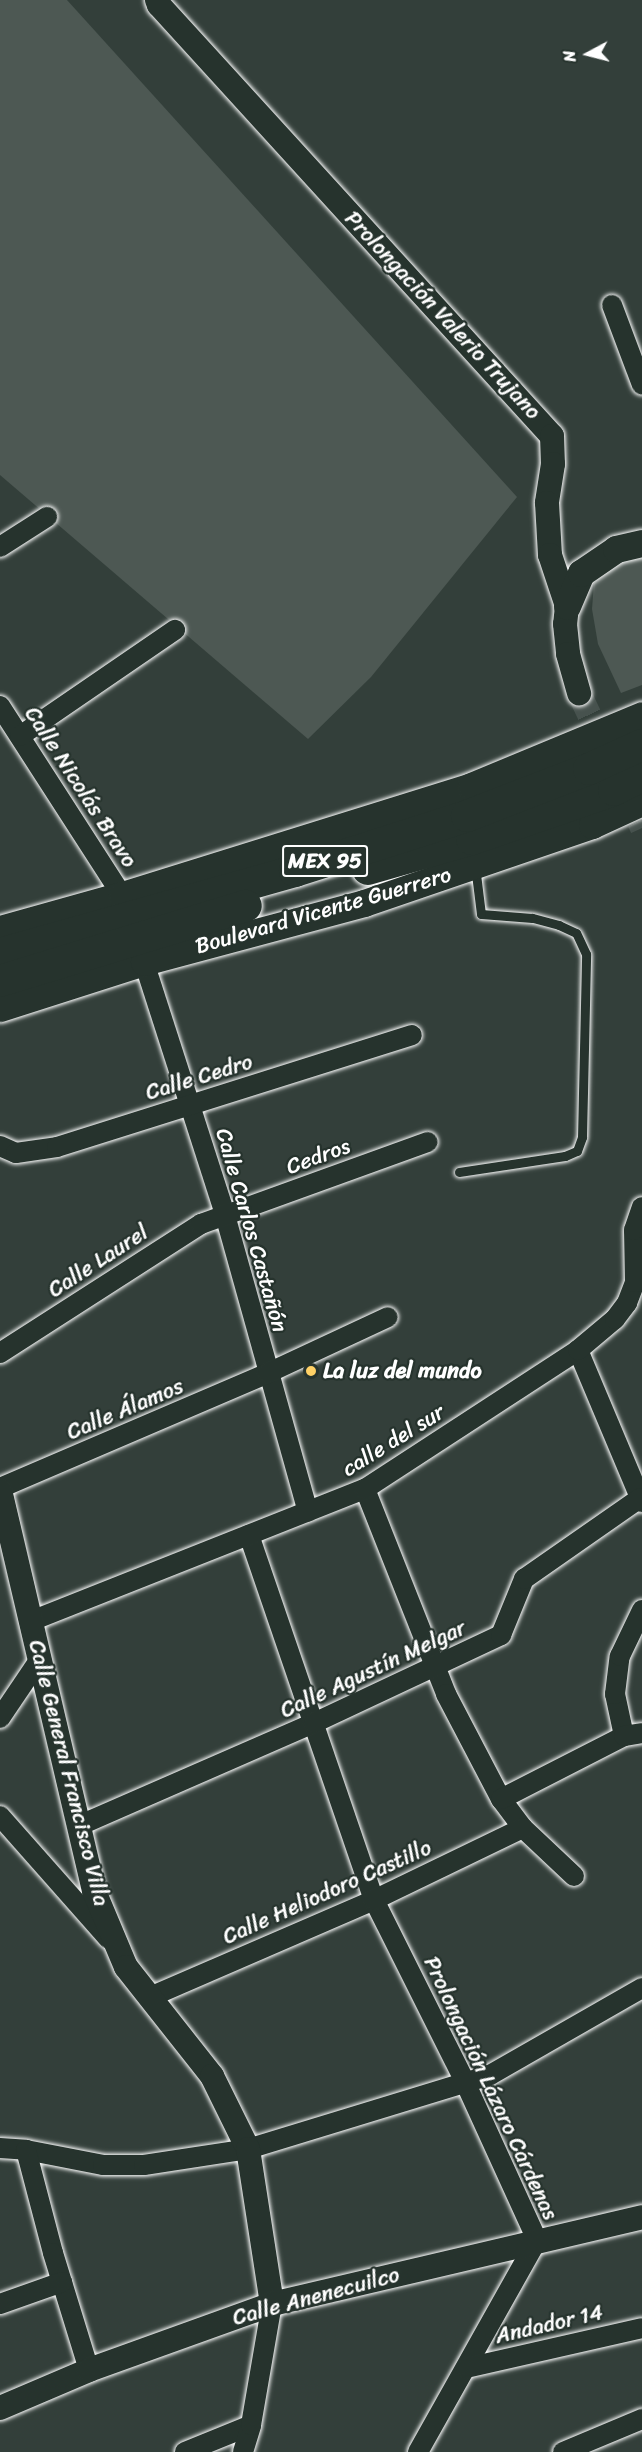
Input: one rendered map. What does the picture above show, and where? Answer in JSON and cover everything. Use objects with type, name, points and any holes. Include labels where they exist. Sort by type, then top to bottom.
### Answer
[{"type":"highway","name":"Boulevard Vicente Guerrero","points":[[0,954],[295,871],[467,816],[589,769],[642,745]]},
{"type":"highway","name":"Boulevard Vicente Guerrero","points":[[0,981],[471,839],[614,790],[642,776]]},
{"type":"main road","points":[[567,606],[581,573],[616,549],[642,543]]},
{"type":"main road","points":[[0,929],[122,895],[471,786],[642,715]]},
{"type":"main road","name":"Boulevard Vicente Guerrero","points":[[0,1008],[144,962],[364,903],[592,825],[642,802]]},
{"type":"street","name":"Prolongación Valerio Trujano","points":[[157,0],[159,5],[552,436],[553,464],[547,503],[550,555],[567,606],[565,624],[568,654],[579,693]]},
{"type":"street","points":[[612,305],[642,385]]},
{"type":"street","points":[[0,547],[47,517]]},
{"type":"street","points":[[20,736],[175,630]]},
{"type":"street","name":"Calle Nicolás Bravo","points":[[0,706],[122,895]]},
{"type":"street","name":"Calle Carlos Castañón","points":[[144,962],[225,1215],[308,1512]]},
{"type":"street","name":"Calle Cedro","points":[[0,1146],[16,1153],[33,1152],[190,1106],[412,1035]]},
{"type":"street","name":"Cedros","points":[[225,1215],[428,1142]]},
{"type":"street","name":"calle del sur","points":[[31,1621],[365,1489],[578,1350],[615,1319],[627,1303],[635,1282],[634,1230],[642,1207]]},
{"type":"street","name":"Calle Laurel","points":[[0,1353],[176,1239],[201,1224],[225,1215]]},
{"type":"street","name":"Calle Álamos","points":[[0,1489],[268,1373],[388,1317]]},
{"type":"street","points":[[578,1350],[641,1500]]},
{"type":"street","name":"Calle General Francisco Villa","points":[[0,1489],[94,1891],[126,1967],[212,2076],[248,2149],[272,2304]]},
{"type":"street","points":[[365,1489],[435,1667],[501,1799],[523,1828],[574,1876]]},
{"type":"street","name":"Calle Agustín Melgar","points":[[78,1826],[314,1723],[501,1635],[524,1579],[641,1500]]},
{"type":"street","name":"Prolongación Lázaro Cárdenas","points":[[249,1535],[374,1900],[465,2082],[537,2240],[418,2452]]},
{"type":"street","points":[[501,1799],[633,1735],[615,1694],[620,1656],[642,1610]]},
{"type":"street","points":[[0,1718],[40,1659]]},
{"type":"street","points":[[0,1816],[119,1950]]},
{"type":"street","name":"Calle Heliodoro Castillo","points":[[150,1996],[374,1900],[523,1828]]},
{"type":"street","points":[[0,2148],[26,2150],[103,2165],[144,2165],[248,2149],[465,2082],[500,2069],[642,1988]]},
{"type":"street","points":[[26,2150],[62,2282],[90,2370]]},
{"type":"street","name":"Calle Anenecuilco","points":[[0,2408],[90,2370],[272,2304],[642,2217]]},
{"type":"street","points":[[0,2304],[62,2282]]},
{"type":"street","points":[[243,2452],[251,2426],[272,2304]]},
{"type":"street","name":"Andador 14","points":[[466,2367],[642,2328]]},
{"type":"street","points":[[563,2452],[642,2419]]},
{"type":"street","points":[[185,2452],[251,2426]]},
{"type":"lane","points":[[459,1172],[565,1156],[576,1151],[582,1137],[586,954],[576,933],[559,925],[532,918],[481,914],[475,865]]},
{"type":"shaded area","points":[[0,0],[67,0],[517,497],[371,677],[308,739],[0,475]]},
{"type":"shaded area","points":[[642,552],[642,685],[621,693],[598,644],[592,609],[594,583],[619,560]]},
{"type":"tunnel","points":[[579,693],[606,750]]},
{"type":"tunnel","points":[[624,789],[642,828]]},
{"type":"place","name":"La luz del mundo","points":[[311,1371]]}]
